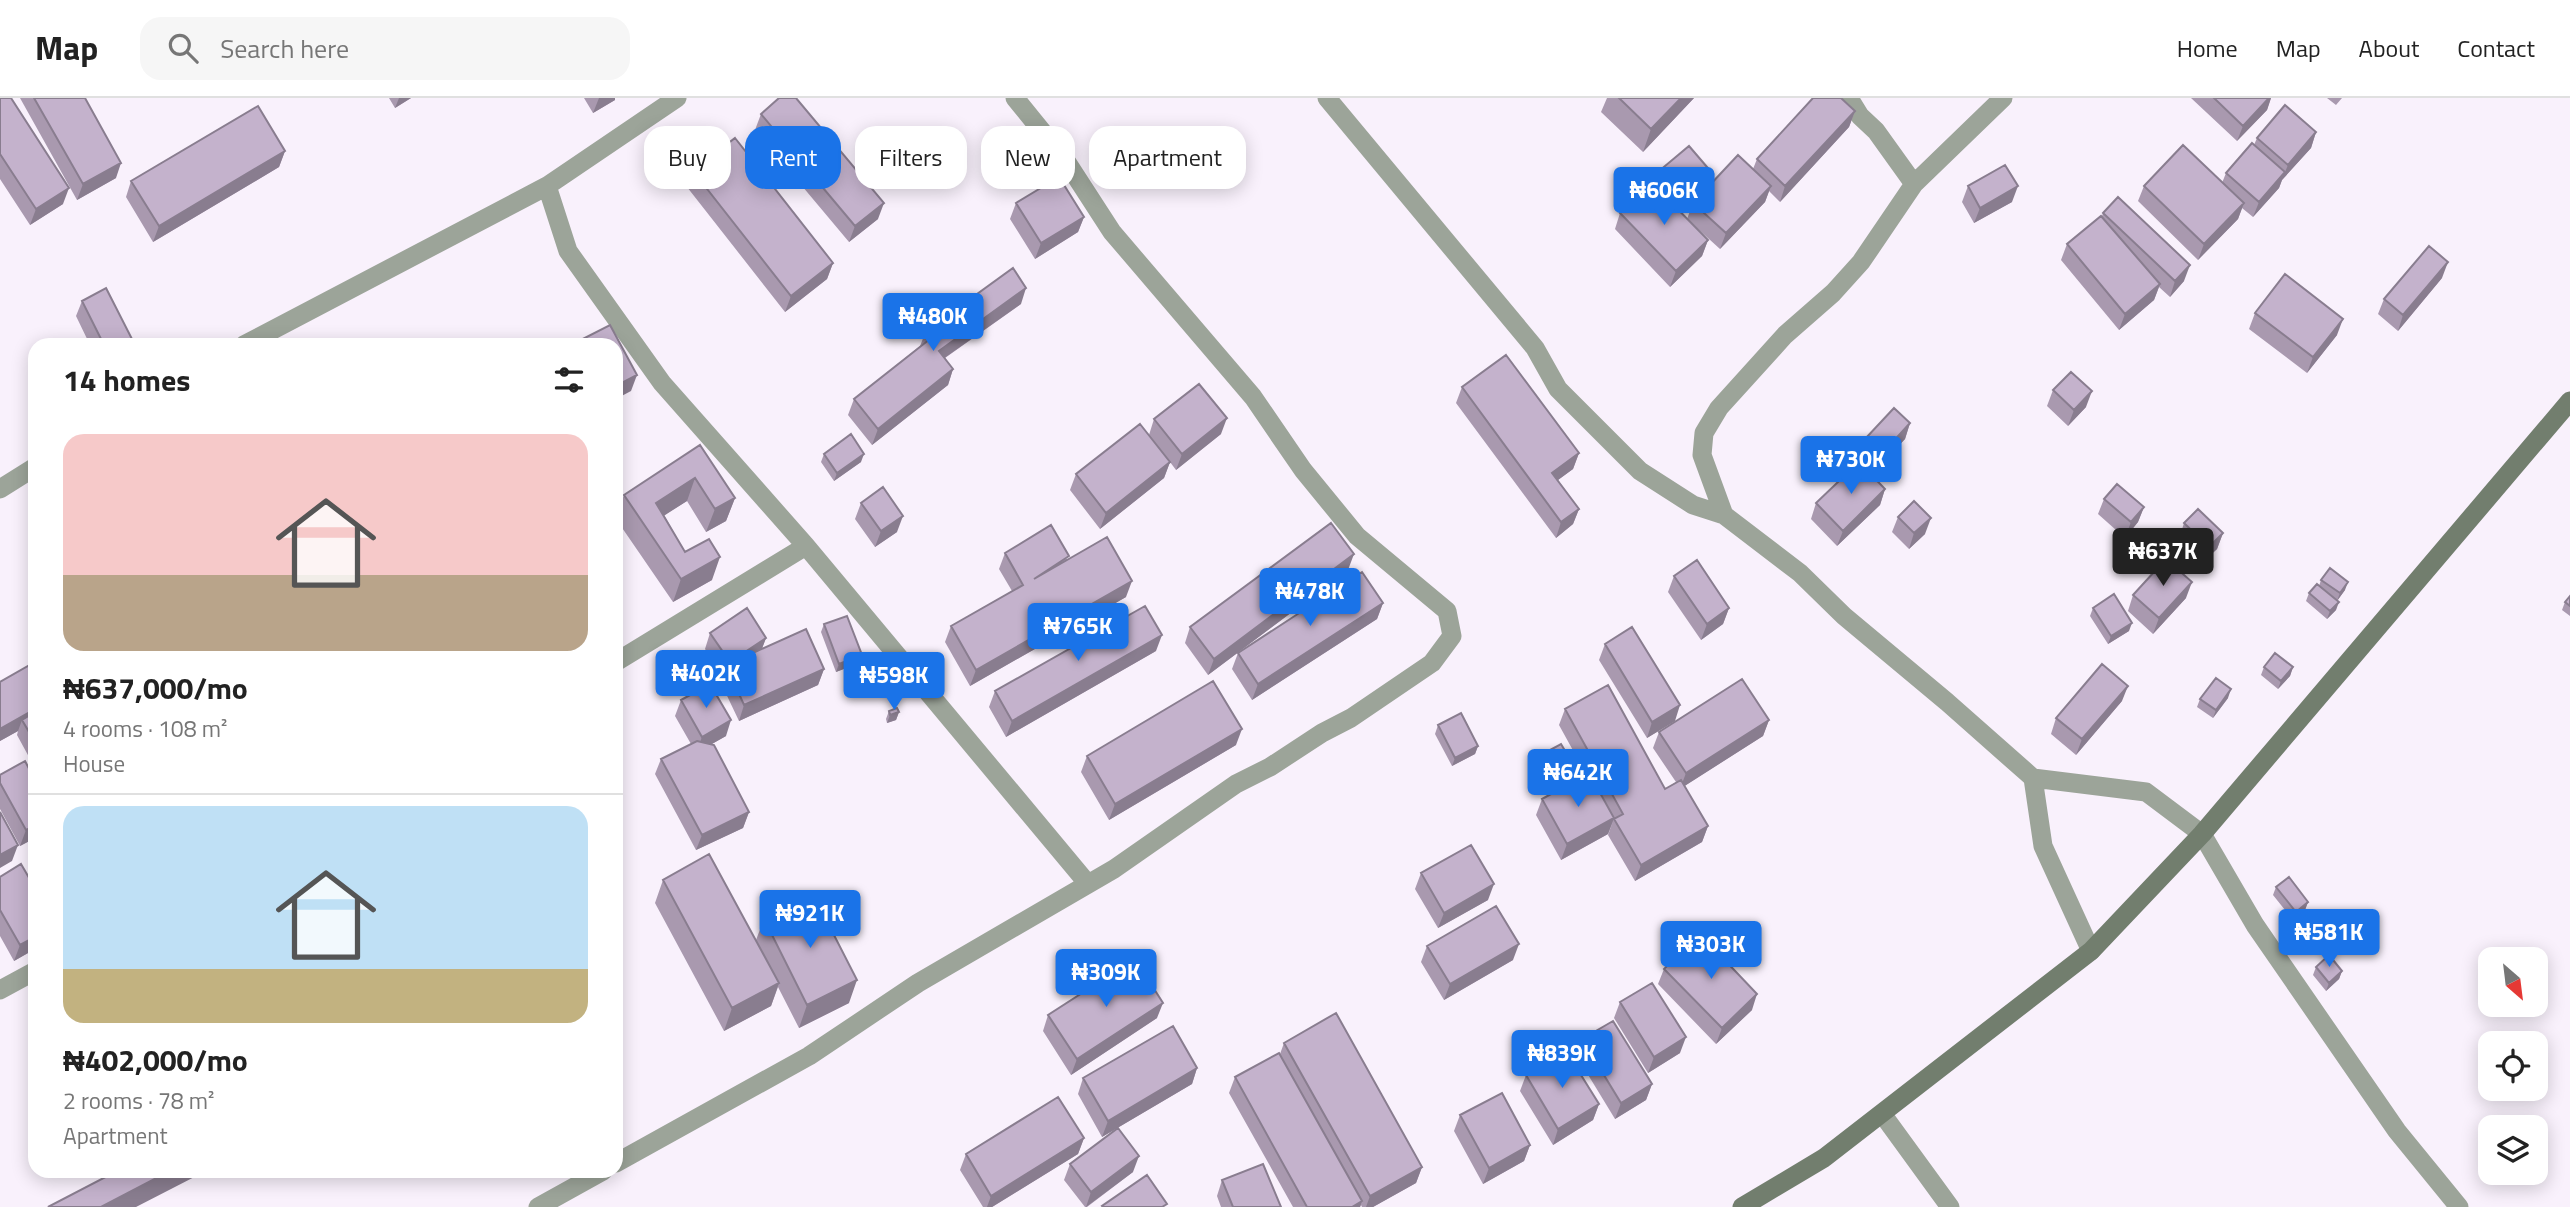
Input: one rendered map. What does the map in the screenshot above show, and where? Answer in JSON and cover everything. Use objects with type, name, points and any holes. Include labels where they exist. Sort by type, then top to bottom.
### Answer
[{"type":"main road","points":[[1742,1207],[1824,1158],[1883,1115],[2091,951],[2202,834],[2570,401]]},
{"type":"street","points":[[257,338],[547,186],[677,98]]},
{"type":"street","points":[[623,1159],[808,1056],[918,983],[1114,869],[1237,784],[1351,718],[1432,663],[1452,636],[1447,611],[1357,536],[1303,470],[1253,397],[1112,232],[1066,161],[1015,98]]},
{"type":"street","points":[[1327,98],[1506,311],[1535,348],[1567,399],[1640,471],[1692,505],[1724,515],[1800,573],[1844,616],[2032,778],[2146,792],[2202,834],[2255,925],[2389,1121],[2459,1207]]},
{"type":"street","points":[[1849,98],[1914,184]]},
{"type":"street","points":[[1724,515],[1702,455],[1704,433],[1719,408],[1785,335],[1833,293],[1861,262],[1914,184],[2003,98]]},
{"type":"street","points":[[547,186],[568,251],[654,372],[806,546],[1088,884]]},
{"type":"street","points":[[0,489],[28,471]]},
{"type":"street","points":[[623,658],[806,546]]},
{"type":"street","points":[[2032,778],[2043,846],[2091,951]]},
{"type":"street","points":[[0,990],[28,975]]},
{"type":"street","points":[[1883,1115],[1950,1207]]},
{"type":"street","points":[[538,1207],[590,1178]]},
{"type":"building","points":[[0,98],[11,98],[69,188],[36,209],[0,154]]},
{"type":"building","points":[[34,98],[85,98],[121,163],[83,184]]},
{"type":"building","points":[[779,98],[796,98],[819,126],[771,126],[761,114]]},
{"type":"building","points":[[1619,98],[1681,98],[1651,129]]},
{"type":"building","points":[[1813,98],[1841,98],[1855,111],[1785,186],[1757,159]]},
{"type":"building","points":[[2214,98],[2269,98],[2243,126]]},
{"type":"building","points":[[2285,105],[2316,132],[2288,165],[2257,138]]},
{"type":"building","points":[[258,106],[285,151],[159,226],[131,181]]},
{"type":"building","points":[[735,138],[745,151],[745,189],[775,189],[833,263],[791,296],[707,189],[731,189],[731,141]]},
{"type":"building","points":[[2252,143],[2285,172],[2259,202],[2226,173]]},
{"type":"building","points":[[2183,145],[2244,203],[2204,244],[2144,186]]},
{"type":"building","points":[[1689,146],[1713,174],[1683,199],[1659,171]]},
{"type":"building","points":[[841,152],[855,168],[855,189],[872,189],[884,203],[855,226],[824,189],[841,189]]},
{"type":"building","points":[[1738,155],[1771,186],[1726,233],[1693,203]]},
{"type":"building","points":[[2005,165],[2018,186],[1980,208],[1968,186]]},
{"type":"building","points":[[1652,183],[1708,240],[1676,271],[1620,213]]},
{"type":"building","points":[[1039,189],[1066,189],[1084,217],[1041,243],[1016,203]]},
{"type":"building","points":[[2118,197],[2190,265],[2175,281],[2103,213]]},
{"type":"building","points":[[2101,216],[2160,284],[2125,314],[2067,244]]},
{"type":"building","points":[[2429,246],[2448,262],[2403,315],[2384,299]]},
{"type":"building","points":[[1013,268],[1026,288],[939,351],[953,369],[878,429],[854,399],[930,339],[936,345],[926,331]]},
{"type":"building","points":[[2285,274],[2343,319],[2313,357],[2255,313]]},
{"type":"building","points":[[106,288],[131,338],[100,338],[82,301]]},
{"type":"building","points":[[610,325],[617,338],[585,338]]},
{"type":"building","points":[[623,349],[637,375],[623,382]]},
{"type":"building","points":[[1506,355],[1579,453],[1552,473],[1579,509],[1561,522],[1462,387]]},
{"type":"building","points":[[2071,372],[2092,391],[2074,410],[2053,390]]},
{"type":"building","points":[[1199,384],[1227,418],[1182,454],[1154,419]]},
{"type":"building","points":[[1894,408],[1910,423],[1881,455],[1865,439]]},
{"type":"building","points":[[1140,424],[1170,462],[1106,513],[1076,474]]},
{"type":"building","points":[[851,434],[864,454],[837,473],[824,454]]},
{"type":"building","points":[[700,445],[735,498],[715,509],[695,478],[656,503],[685,552],[709,539],[720,557],[681,579],[624,495]]},
{"type":"building","points":[[1859,462],[1885,489],[1843,531],[1816,503]]},
{"type":"building","points":[[2117,484],[2144,507],[2131,522],[2104,499]]},
{"type":"building","points":[[883,487],[903,516],[881,531],[861,503]]},
{"type":"building","points":[[1914,501],[1931,518],[1914,533],[1898,517]]},
{"type":"building","points":[[2198,509],[2223,533],[2209,547],[2184,523]]},
{"type":"building","points":[[1331,523],[1354,554],[1214,659],[1190,627]]},
{"type":"building","points":[[1051,525],[1069,556],[1034,579],[1107,537],[1132,581],[976,670],[951,626],[1023,585],[1005,553]]},
{"type":"building","points":[[2166,559],[2192,582],[2159,618],[2133,595]]},
{"type":"building","points":[[1697,560],[1729,608],[1707,624],[1674,576]]},
{"type":"building","points":[[2330,568],[2348,582],[2340,593],[2321,580]]},
{"type":"building","points":[[1362,572],[1383,603],[1258,684],[1238,653]]},
{"type":"building","points":[[2317,584],[2339,602],[2330,611],[2309,593]]},
{"type":"building","points":[[2114,594],[2132,623],[2111,636],[2093,608]]},
{"type":"building","points":[[1145,606],[1162,635],[1012,721],[995,691]]},
{"type":"building","points":[[747,608],[766,638],[730,662],[710,633]]},
{"type":"building","points":[[847,616],[862,655],[839,664],[824,624]]},
{"type":"building","points":[[1632,627],[1680,705],[1652,722],[1605,644]]},
{"type":"building","points":[[806,629],[824,669],[744,705],[726,665]]},
{"type":"building","points":[[2275,653],[2293,667],[2281,681],[2264,667]]},
{"type":"building","points":[[2102,664],[2128,686],[2082,739],[2056,718]]},
{"type":"building","points":[[28,666],[28,713],[0,729],[0,682]]},
{"type":"building","points":[[2216,678],[2231,689],[2216,710],[2200,699]]},
{"type":"building","points":[[1742,679],[1769,720],[1686,773],[1659,732]]},
{"type":"building","points":[[1213,681],[1242,729],[1115,804],[1087,756]]},
{"type":"building","points":[[710,684],[731,720],[702,737],[681,700]]},
{"type":"building","points":[[1608,685],[1665,789],[1681,780],[1708,826],[1641,865],[1614,819],[1623,814],[1565,709]]},
{"type":"building","points":[[897,708],[899,712],[890,715],[889,711]]},
{"type":"building","points":[[1461,713],[1478,746],[1455,758],[1438,725]]},
{"type":"building","points":[[28,716],[28,730],[22,720]]},
{"type":"building","points":[[697,741],[714,745],[749,812],[702,835],[661,759]]},
{"type":"building","points":[[1561,744],[1574,766],[1552,779],[1539,756]]},
{"type":"building","points":[[25,761],[28,767],[26,830],[0,783],[0,775]]},
{"type":"building","points":[[1589,773],[1614,818],[1567,844],[1542,799]]},
{"type":"building","points":[[0,812],[18,845],[0,855]]},
{"type":"building","points":[[1471,845],[1494,884],[1444,913],[1421,873]]},
{"type":"building","points":[[709,854],[779,983],[732,1008],[663,880]]},
{"type":"building","points":[[21,864],[28,876],[28,941],[20,945],[0,910],[0,877]]},
{"type":"building","points":[[2289,877],[2308,902],[2296,912],[2276,887]]},
{"type":"building","points":[[813,894],[857,980],[807,1005],[764,919]]},
{"type":"building","points":[[1496,906],[1519,944],[1450,984],[1427,946]]},
{"type":"building","points":[[1700,934],[1757,994],[1722,1028],[1664,969]]},
{"type":"building","points":[[2329,955],[2342,971],[2329,983],[2316,967]]},
{"type":"building","points":[[1135,959],[1163,1003],[1077,1059],[1048,1015]]},
{"type":"building","points":[[1652,983],[1686,1037],[1654,1057],[1620,1002]]},
{"type":"building","points":[[1336,1013],[1422,1167],[1370,1196],[1284,1043]]},
{"type":"building","points":[[1613,1021],[1652,1084],[1621,1103],[1582,1039]]},
{"type":"building","points":[[1173,1026],[1197,1068],[1108,1121],[1083,1078]]},
{"type":"building","points":[[1566,1051],[1599,1104],[1558,1129],[1526,1075]]},
{"type":"building","points":[[1279,1053],[1362,1201],[1352,1207],[1307,1207],[1235,1077]]},
{"type":"building","points":[[1502,1093],[1530,1145],[1489,1168],[1460,1115]]},
{"type":"building","points":[[1058,1097],[1084,1138],[991,1196],[966,1154]]},
{"type":"building","points":[[1118,1128],[1139,1156],[1091,1192],[1070,1164]]},
{"type":"building","points":[[1263,1164],[1281,1207],[1233,1207],[1222,1180]]},
{"type":"building","points":[[1147,1175],[1167,1204],[1162,1207],[1102,1206]]},
{"type":"building","points":[[104,1178],[157,1178],[101,1207],[48,1207]]}]
